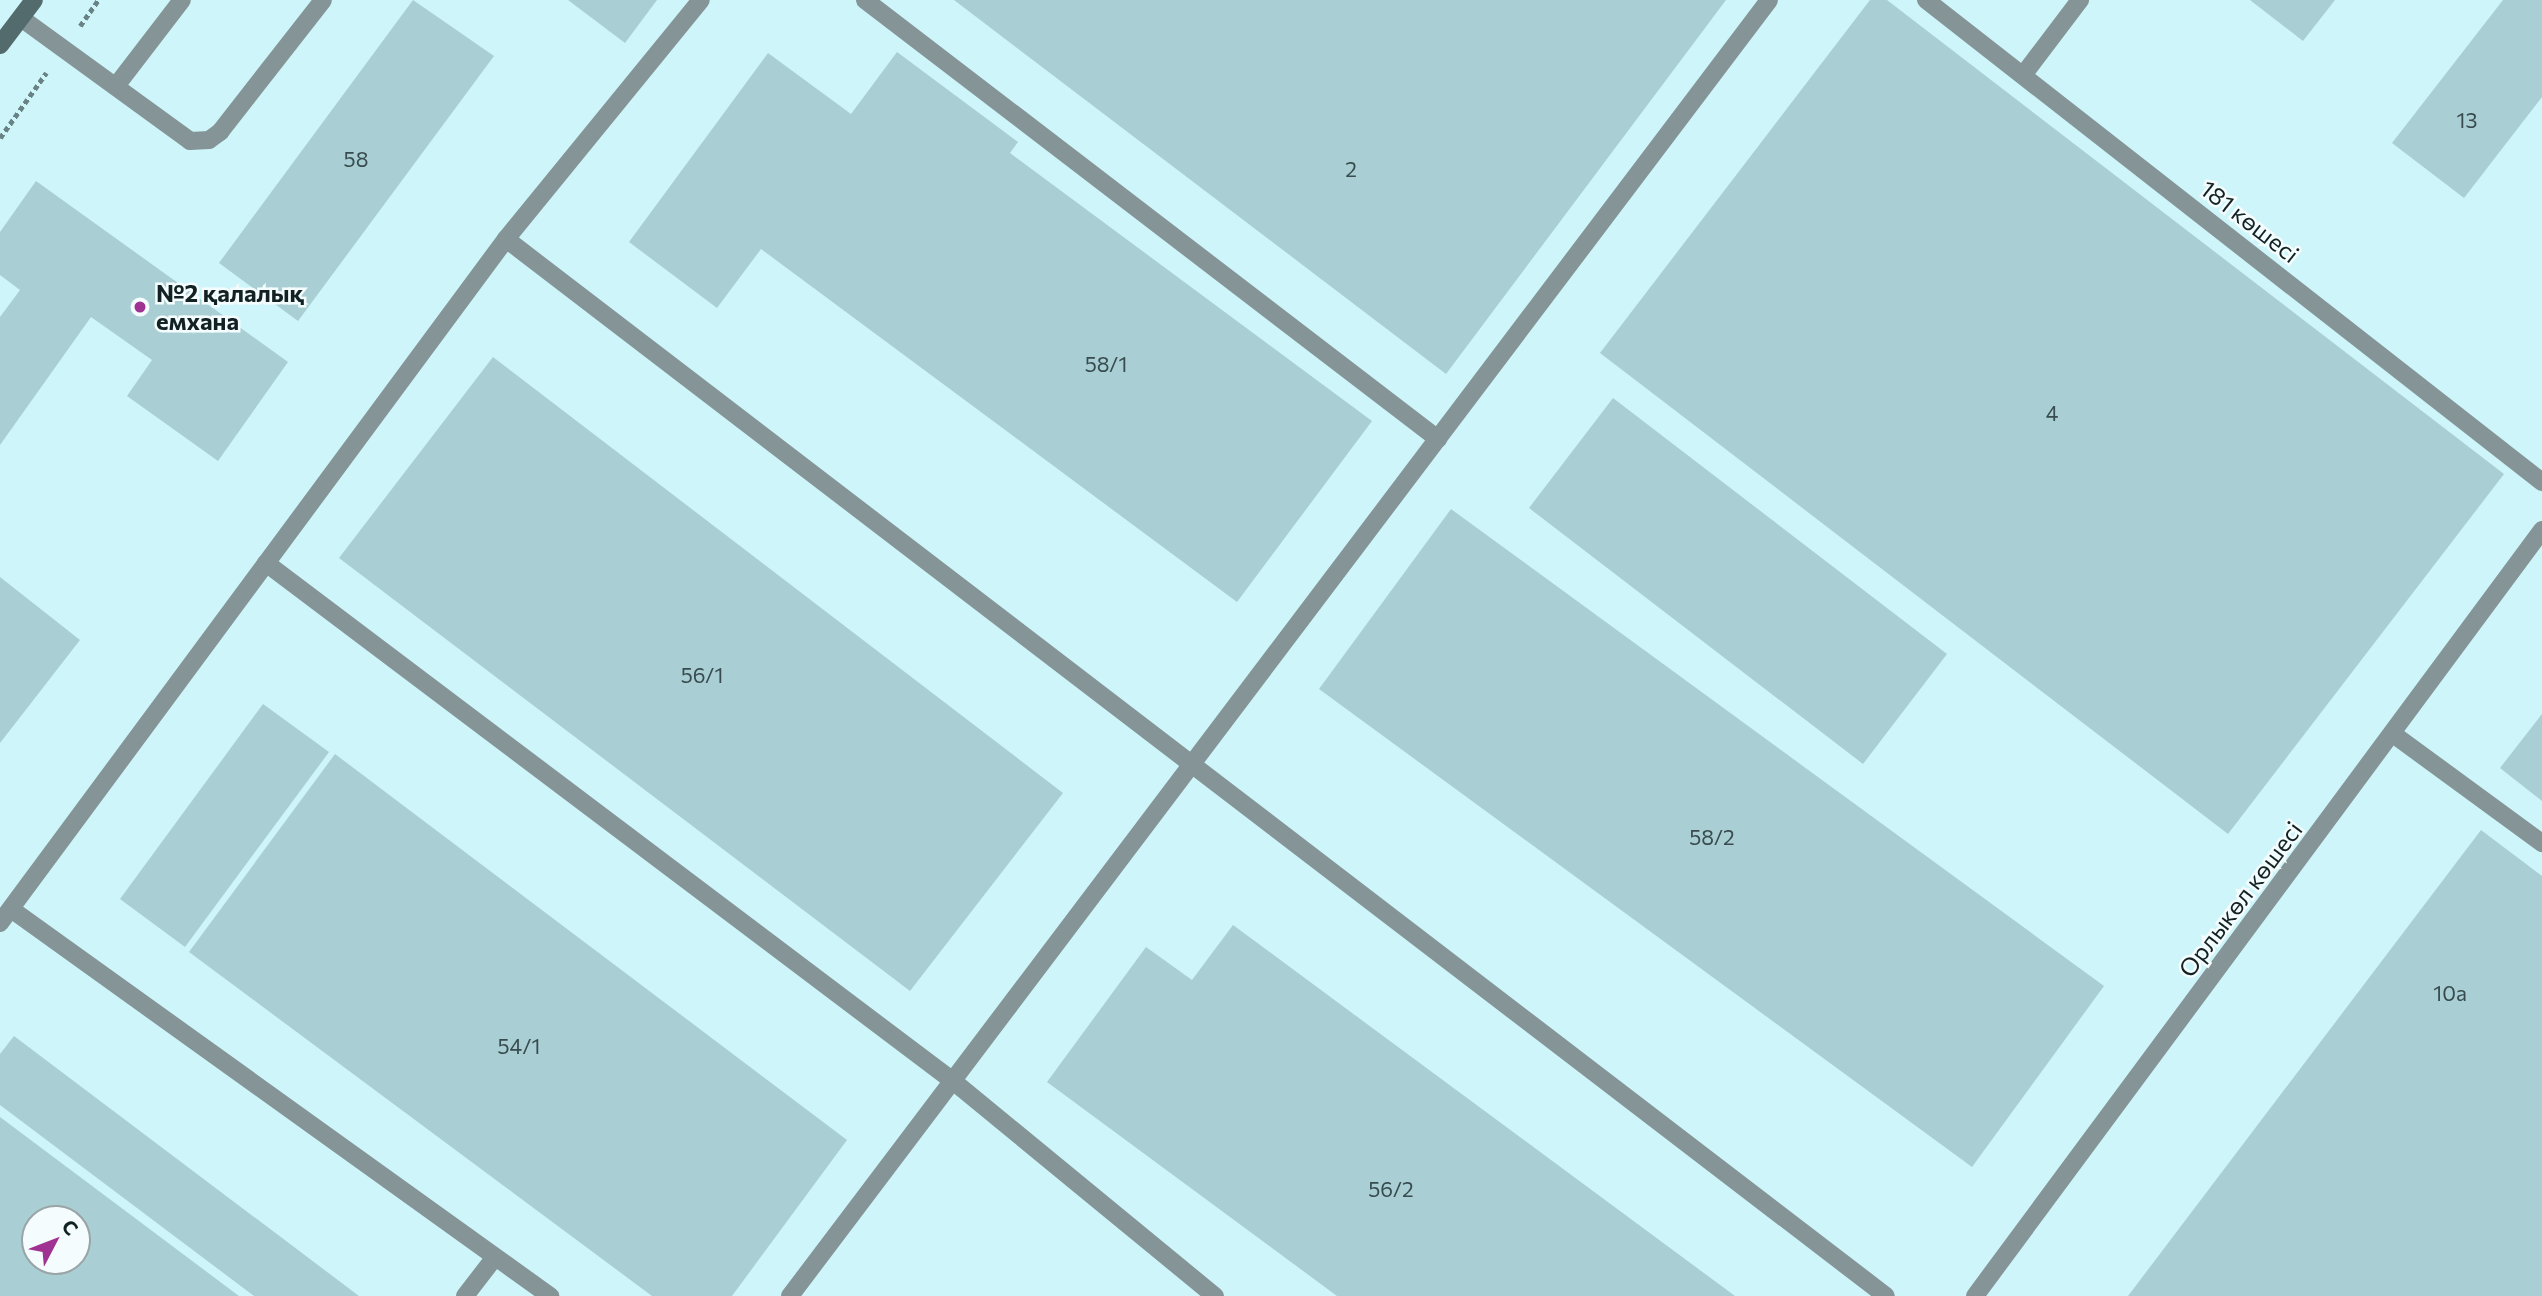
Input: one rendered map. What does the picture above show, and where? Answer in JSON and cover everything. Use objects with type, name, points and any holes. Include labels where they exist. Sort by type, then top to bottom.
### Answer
[{"type":"main road","points":[[0,45],[34,0]]},
{"type":"street","points":[[116,86],[182,0]]},
{"type":"street","points":[[20,18],[190,141],[209,140],[220,132],[323,0]]},
{"type":"street","points":[[550,1296],[5,916],[506,239],[701,0]]},
{"type":"street","points":[[864,0],[1438,439]]},
{"type":"street","points":[[790,1296],[1769,0]]},
{"type":"street","name":"181 көшесі","points":[[1926,0],[2024,74],[2542,482]]},
{"type":"street","points":[[2024,74],[2080,0]]},
{"type":"street","points":[[506,239],[1886,1296]]},
{"type":"street","name":"Орлыкөл көшесі","points":[[1975,1296],[2542,530]]},
{"type":"street","points":[[266,563],[953,1081],[1214,1296]]},
{"type":"street","points":[[2393,734],[2542,843]]},
{"type":"street","points":[[466,1296],[495,1256]]},
{"type":"building","points":[[413,0],[494,56],[298,321],[219,263]]},
{"type":"building","points":[[568,0],[657,0],[625,43]]},
{"type":"building","points":[[954,0],[1726,0],[1446,374]]},
{"type":"building","points":[[1870,0],[1887,0],[2504,474],[2228,834],[1600,353]]},
{"type":"building","points":[[2250,0],[2335,0],[2303,41]]},
{"type":"building","points":[[2503,0],[2542,0],[2542,97],[2464,198],[2392,143]]},
{"type":"building","points":[[897,52],[1018,142],[1010,153],[1372,421],[1237,602],[761,249],[717,308],[629,242],[768,53],[851,114]]},
{"type":"building","points":[[36,181],[288,362],[218,461],[127,396],[152,360],[91,317],[0,445],[0,317],[20,290],[0,275],[0,232]]},
{"type":"building","points":[[493,357],[1063,793],[910,991],[339,558]]},
{"type":"building","points":[[1613,398],[1947,654],[1863,764],[1529,508]]},
{"type":"building","points":[[1451,509],[2104,986],[1972,1167],[1319,689]]},
{"type":"building","points":[[0,577],[80,640],[0,743]]},
{"type":"building","points":[[263,704],[329,752],[185,947],[120,899]]},
{"type":"building","points":[[2542,714],[2542,801],[2500,768]]},
{"type":"building","points":[[335,754],[847,1140],[732,1296],[652,1296],[189,952]]},
{"type":"building","points":[[2481,830],[2542,876],[2542,1296],[2128,1296]]},
{"type":"building","points":[[1233,925],[1735,1296],[1337,1296],[1047,1082],[1146,947],[1192,980]]},
{"type":"building","points":[[14,1036],[359,1296],[254,1296],[0,1105],[0,1054]]},
{"type":"building","points":[[0,1117],[239,1296],[0,1296]]},
{"type":"place","name":"№2 қалалық емхана","points":[[140,307]]}]
